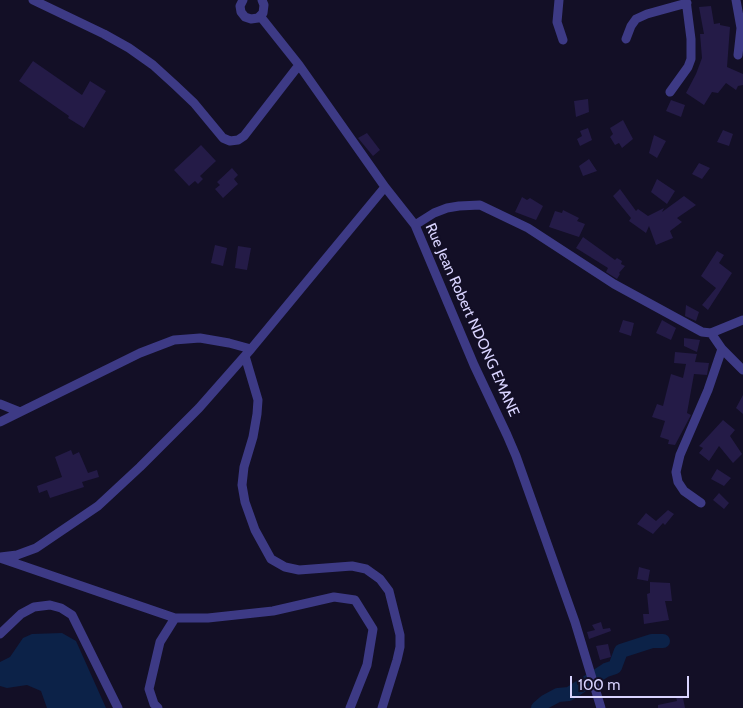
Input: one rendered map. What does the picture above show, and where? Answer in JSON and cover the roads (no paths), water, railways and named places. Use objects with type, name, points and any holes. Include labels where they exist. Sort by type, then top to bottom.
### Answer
[{"type":"street","points":[[33,0],[104,34],[129,48],[153,65],[194,103],[223,138],[230,141],[238,140],[244,136],[299,65]]},
{"type":"street","points":[[232,0],[242,3],[241,12],[245,17],[252,19],[260,16],[264,9],[262,0]]},
{"type":"street","points":[[559,0],[557,22],[563,40]]},
{"type":"street","points":[[736,0],[741,28],[738,54]]},
{"type":"street","points":[[626,39],[636,19],[686,2],[691,38],[691,59],[688,67],[670,92]]},
{"type":"street","name":"Rue Jean Robert NDONG EMANE","points":[[260,16],[299,65],[385,187],[415,225],[474,366],[516,456],[575,622],[601,708]]},
{"type":"street","points":[[0,558],[17,555],[36,548],[98,506],[140,467],[199,408],[248,352],[385,187]]},
{"type":"street","points":[[415,225],[434,214],[453,207],[473,204],[487,208],[528,228],[614,284],[698,330],[711,333],[743,320]]},
{"type":"street","points":[[711,333],[722,349],[743,370]]},
{"type":"street","points":[[0,422],[140,353],[174,340],[200,338],[229,343],[248,352]]},
{"type":"street","points":[[701,503],[684,491],[678,482],[676,472],[680,455],[708,390],[722,349]]},
{"type":"street","points":[[248,352],[258,400],[253,436],[244,467],[242,485],[245,502],[255,530],[271,560],[285,567],[299,570],[339,566],[359,567],[380,578],[389,591],[400,635],[397,660],[382,708]]},
{"type":"street","points":[[0,404],[20,412]]},
{"type":"street","points":[[0,558],[175,618],[208,618],[273,611],[334,597],[355,600],[373,629],[366,665],[350,708]]},
{"type":"street","points":[[0,634],[21,614],[34,607],[50,606],[61,608],[72,616],[118,708]]},
{"type":"street","points":[[158,708],[154,704],[150,689],[160,642],[175,618]]},
{"type":"water","points":[[62,633],[76,641],[106,708],[47,708],[41,691],[27,685],[7,688],[0,686],[0,662],[10,657],[23,638],[32,634]]},
{"type":"waterway","points":[[538,708],[558,695],[569,694],[606,670],[615,667],[621,651],[652,641],[663,641]]}]
